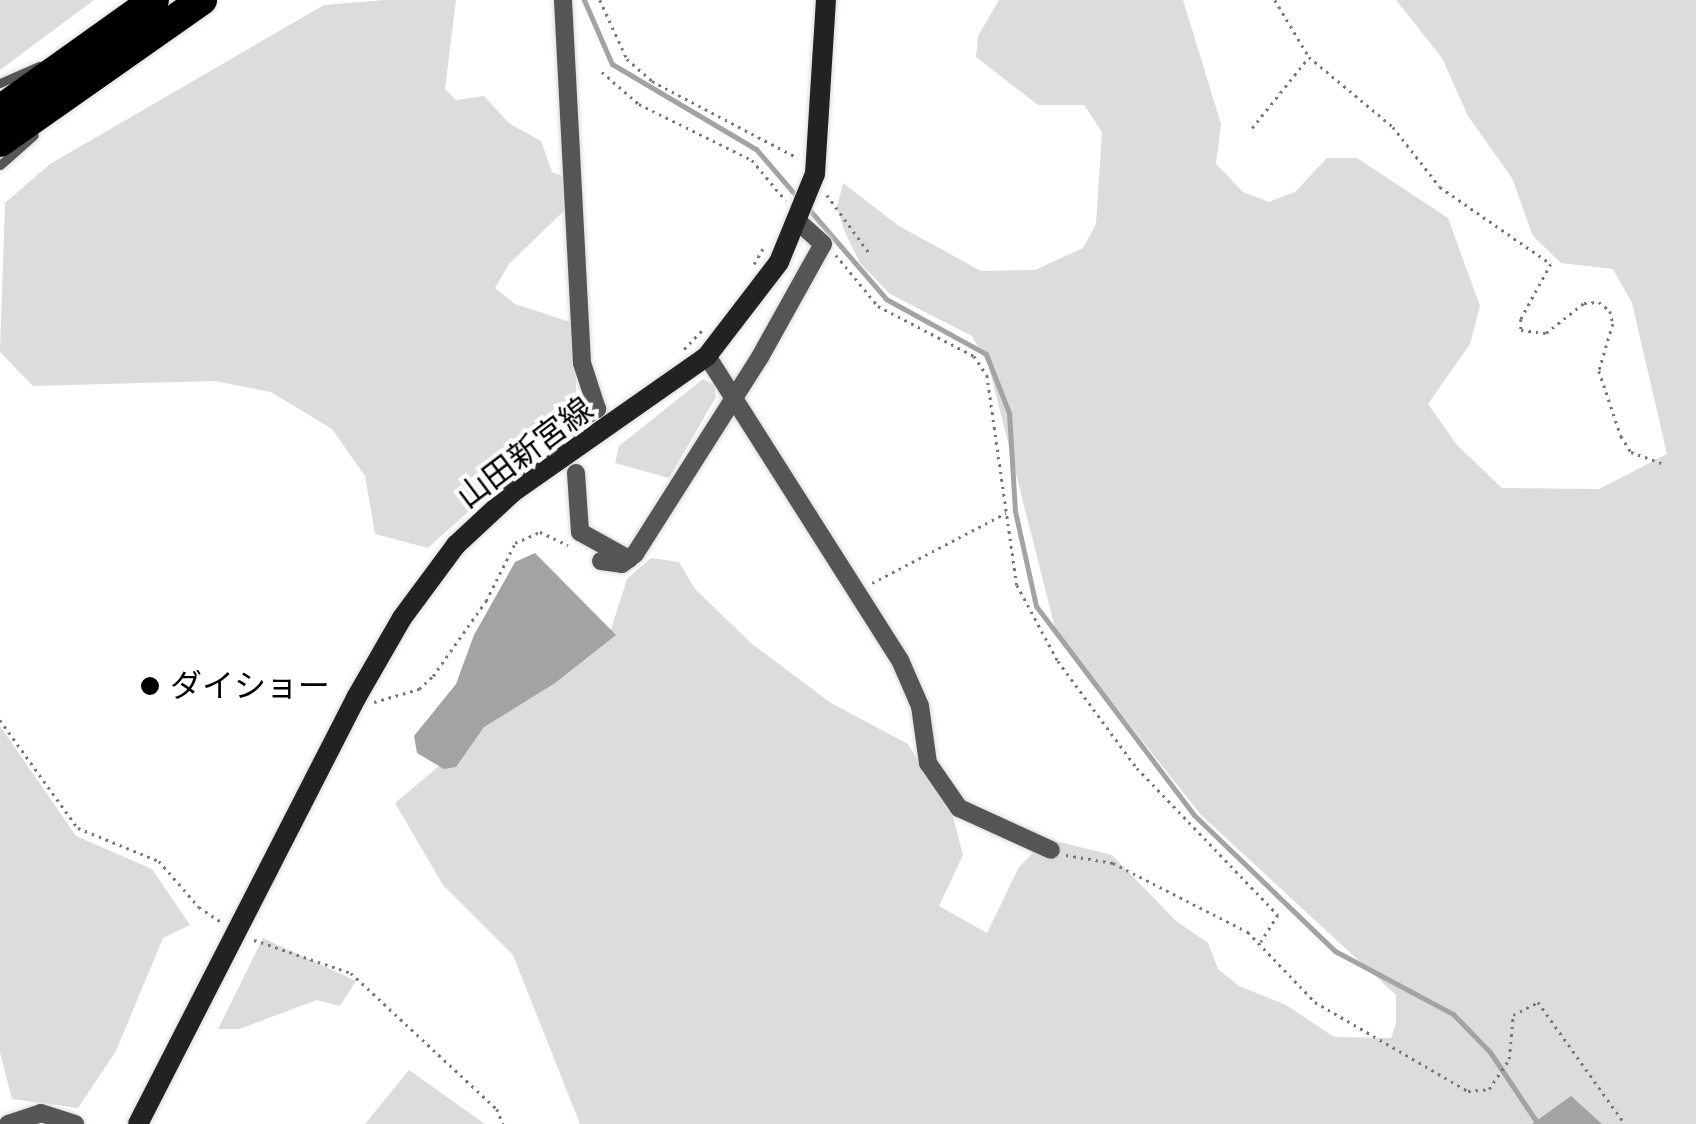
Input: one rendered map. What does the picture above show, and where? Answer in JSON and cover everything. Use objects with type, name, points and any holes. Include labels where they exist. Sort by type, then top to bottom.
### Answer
[{"type":"highway","points":[[0,142],[154,0]]},
{"type":"highway","points":[[0,110],[202,0]]},
{"type":"main road","name":"山田新宮線","points":[[138,1124],[356,698],[402,618],[456,545],[513,492],[707,356],[779,262],[790,218],[815,174],[826,0]]},
{"type":"street","points":[[557,440],[554,434],[597,410],[582,363],[580,232],[563,0]]},
{"type":"street","points":[[601,561],[610,566],[629,559],[665,515],[824,244],[790,218]]},
{"type":"street","points":[[707,356],[731,400],[900,660],[920,706],[928,763],[959,808],[1051,850]]},
{"type":"street","points":[[576,473],[580,532],[629,559]]},
{"type":"street","points":[[8,1124],[41,1113],[75,1124]]},
{"type":"lane","points":[[0,82],[94,56]]},
{"type":"lane","points":[[0,165],[94,56]]},
{"type":"path","points":[[600,0],[626,59],[652,81],[799,159],[815,174],[870,254]]},
{"type":"path","points":[[1275,0],[1309,57],[1394,127],[1440,187],[1551,264],[1521,318],[1521,330],[1546,334],[1584,303],[1599,302],[1610,312],[1613,324],[1599,370],[1622,436],[1631,452],[1666,464]]},
{"type":"path","points":[[1252,128],[1309,57]]},
{"type":"path","points":[[602,72],[639,104],[752,160],[786,202],[790,218]]},
{"type":"path","points":[[786,202],[790,218]]},
{"type":"path","points":[[750,270],[769,238]]},
{"type":"path","points":[[824,244],[878,306],[974,356],[987,375],[1016,585],[1058,661],[1137,768],[1278,915],[1261,942]]},
{"type":"path","points":[[682,351],[715,316]]},
{"type":"path","points":[[857,591],[1006,512]]},
{"type":"path","points":[[356,698],[386,701],[419,690],[526,535],[540,532],[601,561]]},
{"type":"path","points":[[0,720],[78,828],[158,861],[198,907],[238,933],[351,973],[497,1109],[502,1124]]},
{"type":"path","points":[[1051,850],[1113,863],[1184,894],[1261,942],[1314,1002],[1468,1091],[1490,1089],[1509,1059],[1512,1015],[1538,1002],[1625,1124]]},
{"type":"shaded area","points":[[0,0],[94,0],[0,70]]},
{"type":"shaded area","points":[[456,0],[445,89],[456,100],[484,96],[510,124],[541,141],[552,172],[565,177],[569,206],[509,264],[495,288],[515,304],[576,324],[576,401],[536,428],[533,453],[428,548],[375,534],[365,476],[332,429],[271,392],[215,381],[33,386],[0,352],[5,203],[50,164],[324,5]]},
{"type":"shaded area","points":[[999,0],[1183,0],[1221,124],[1216,164],[1243,192],[1269,202],[1295,192],[1327,158],[1357,158],[1448,218],[1480,306],[1470,344],[1428,404],[1457,445],[1502,488],[1599,489],[1667,454],[1632,303],[1613,269],[1561,263],[1533,236],[1512,178],[1468,116],[1442,58],[1396,0],[1696,0],[1696,1124],[580,1124],[513,955],[443,885],[395,803],[451,756],[503,691],[552,677],[607,642],[627,579],[651,558],[679,562],[695,589],[751,643],[831,703],[908,744],[953,817],[963,855],[939,906],[987,933],[1019,867],[1047,839],[1112,855],[1176,921],[1208,943],[1218,969],[1239,986],[1286,1005],[1334,1037],[1391,1038],[1396,1023],[1396,995],[1201,815],[1056,632],[989,367],[972,336],[890,294],[860,263],[844,230],[837,207],[843,183],[899,226],[981,271],[1035,270],[1083,248],[1096,224],[1102,132],[1084,105],[1038,105],[976,57],[978,36]]},
{"type":"shaded area","points":[[703,379],[714,385],[716,397],[669,478],[615,463],[619,446]]},
{"type":"shaded area","points":[[535,553],[616,635],[555,683],[484,727],[456,767],[444,769],[417,753],[414,736],[456,684],[474,635],[515,562]]},
{"type":"shaded area","points":[[0,726],[76,836],[152,869],[190,925],[163,938],[116,1051],[78,1108],[12,1099],[0,1053]]},
{"type":"shaded area","points":[[263,938],[356,981],[340,1006],[317,1000],[239,1029],[218,1029]]},
{"type":"shaded area","points":[[409,1070],[485,1124],[365,1124]]},
{"type":"shaded area","points":[[1571,1096],[1602,1124],[1532,1124]]},
{"type":"waterway","points":[[584,0],[612,64],[756,149],[799,199]]},
{"type":"waterway","points":[[807,207],[886,299],[986,354],[1009,413],[1015,511],[1036,606],[1194,815],[1335,951],[1453,1014],[1490,1052],[1538,1124]]},
{"type":"place","name":"ダイショー","points":[[150,686]]}]
